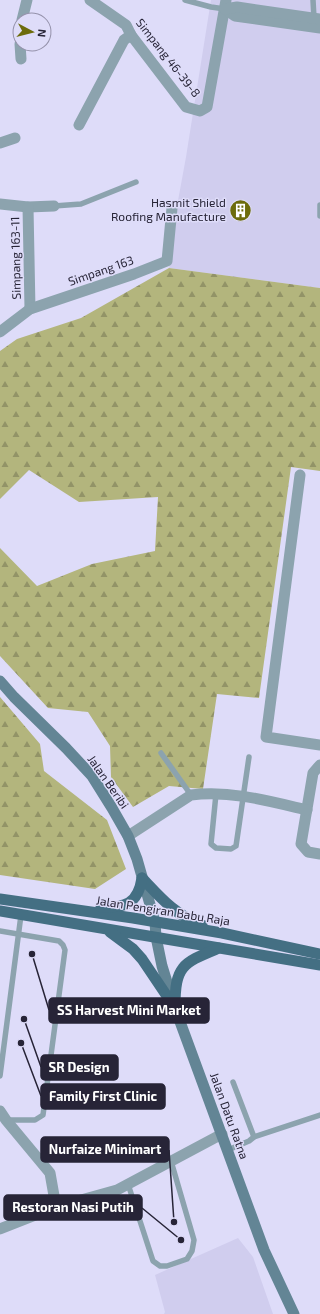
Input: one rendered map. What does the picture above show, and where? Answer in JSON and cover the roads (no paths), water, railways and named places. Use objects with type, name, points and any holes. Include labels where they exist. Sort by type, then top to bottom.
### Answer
[{"type":"main road","name":"Jalan Beribi","points":[[0,681],[92,776],[128,836],[155,922]]},
{"type":"main road","points":[[54,906],[118,908],[132,901],[141,886],[142,878]]},
{"type":"main road","points":[[142,878],[169,907],[179,914],[222,933]]},
{"type":"main road","name":"Jalan Pengiran Babu Raja","points":[[0,899],[54,906],[222,933],[320,954]]},
{"type":"main road","points":[[0,911],[320,965]]},
{"type":"main road","name":"Jalan Datu Ratna","points":[[155,922],[156,937],[165,977],[175,1008],[264,1250],[294,1314]]},
{"type":"main road","points":[[108,930],[134,949],[175,1008]]},
{"type":"main road","points":[[175,1008],[176,980],[182,969],[190,961],[219,947]]},
{"type":"street","points":[[24,12],[27,0]]},
{"type":"street","name":"Simpang 46-39-8","points":[[90,0],[126,25],[131,36],[186,107],[204,109],[225,5]]},
{"type":"street","points":[[225,5],[237,7],[242,4],[317,18]]},
{"type":"street","points":[[225,5],[235,16],[320,28]]},
{"type":"street","points":[[79,125],[124,40],[131,36]]},
{"type":"street","points":[[21,52],[21,58]]},
{"type":"street","points":[[0,143],[15,138]]},
{"type":"street","name":"Simpang 163-11","points":[[0,204],[28,207],[54,206]]},
{"type":"street","name":"Simpang 163-11","points":[[28,207],[30,309]]},
{"type":"street","name":"Simpang 163","points":[[0,332],[30,309],[134,274],[167,261],[172,208]]},
{"type":"street","points":[[300,475],[266,737],[320,745]]},
{"type":"street","points":[[320,765],[313,773],[301,844],[308,852],[320,854]]},
{"type":"street","points":[[128,836],[191,796],[203,794],[243,795],[307,810]]},
{"type":"street","points":[[3,1116],[50,1173],[56,1207]]},
{"type":"street","points":[[0,1229],[56,1207],[117,1190],[222,1134]]},
{"type":"lane","points":[[185,0],[211,8],[225,5]]},
{"type":"lane","points":[[313,0],[317,18]]},
{"type":"lane","points":[[54,206],[81,204],[136,182]]},
{"type":"lane","points":[[320,205],[320,216]]},
{"type":"lane","points":[[161,753],[191,796]]},
{"type":"lane","points":[[216,794],[211,844],[216,848],[231,849],[236,846],[249,757]]},
{"type":"lane","points":[[0,1076],[21,915]]},
{"type":"lane","points":[[0,931],[59,941],[65,950],[43,1115],[35,1120],[3,1116]]},
{"type":"lane","points":[[233,1082],[254,1137]]},
{"type":"lane","points":[[228,1150],[249,1141],[254,1137],[320,1115]]},
{"type":"lane","points":[[128,1184],[153,1261],[160,1266],[167,1266],[186,1259],[192,1251],[194,1240],[171,1161]]},
{"type":"place","name":"Hasmit Shield Roofing Manufacture","points":[[241,210]]},
{"type":"place","name":"SS Harvest Mini Market","points":[[32,954]]},
{"type":"place","name":"SR Design","points":[[24,1019]]},
{"type":"place","name":"Family First Clinic","points":[[21,1043]]},
{"type":"place","name":"Nurfaize Minimart","points":[[174,1222]]},
{"type":"place","name":"Restoran Nasi Putih","points":[[181,1240]]}]
